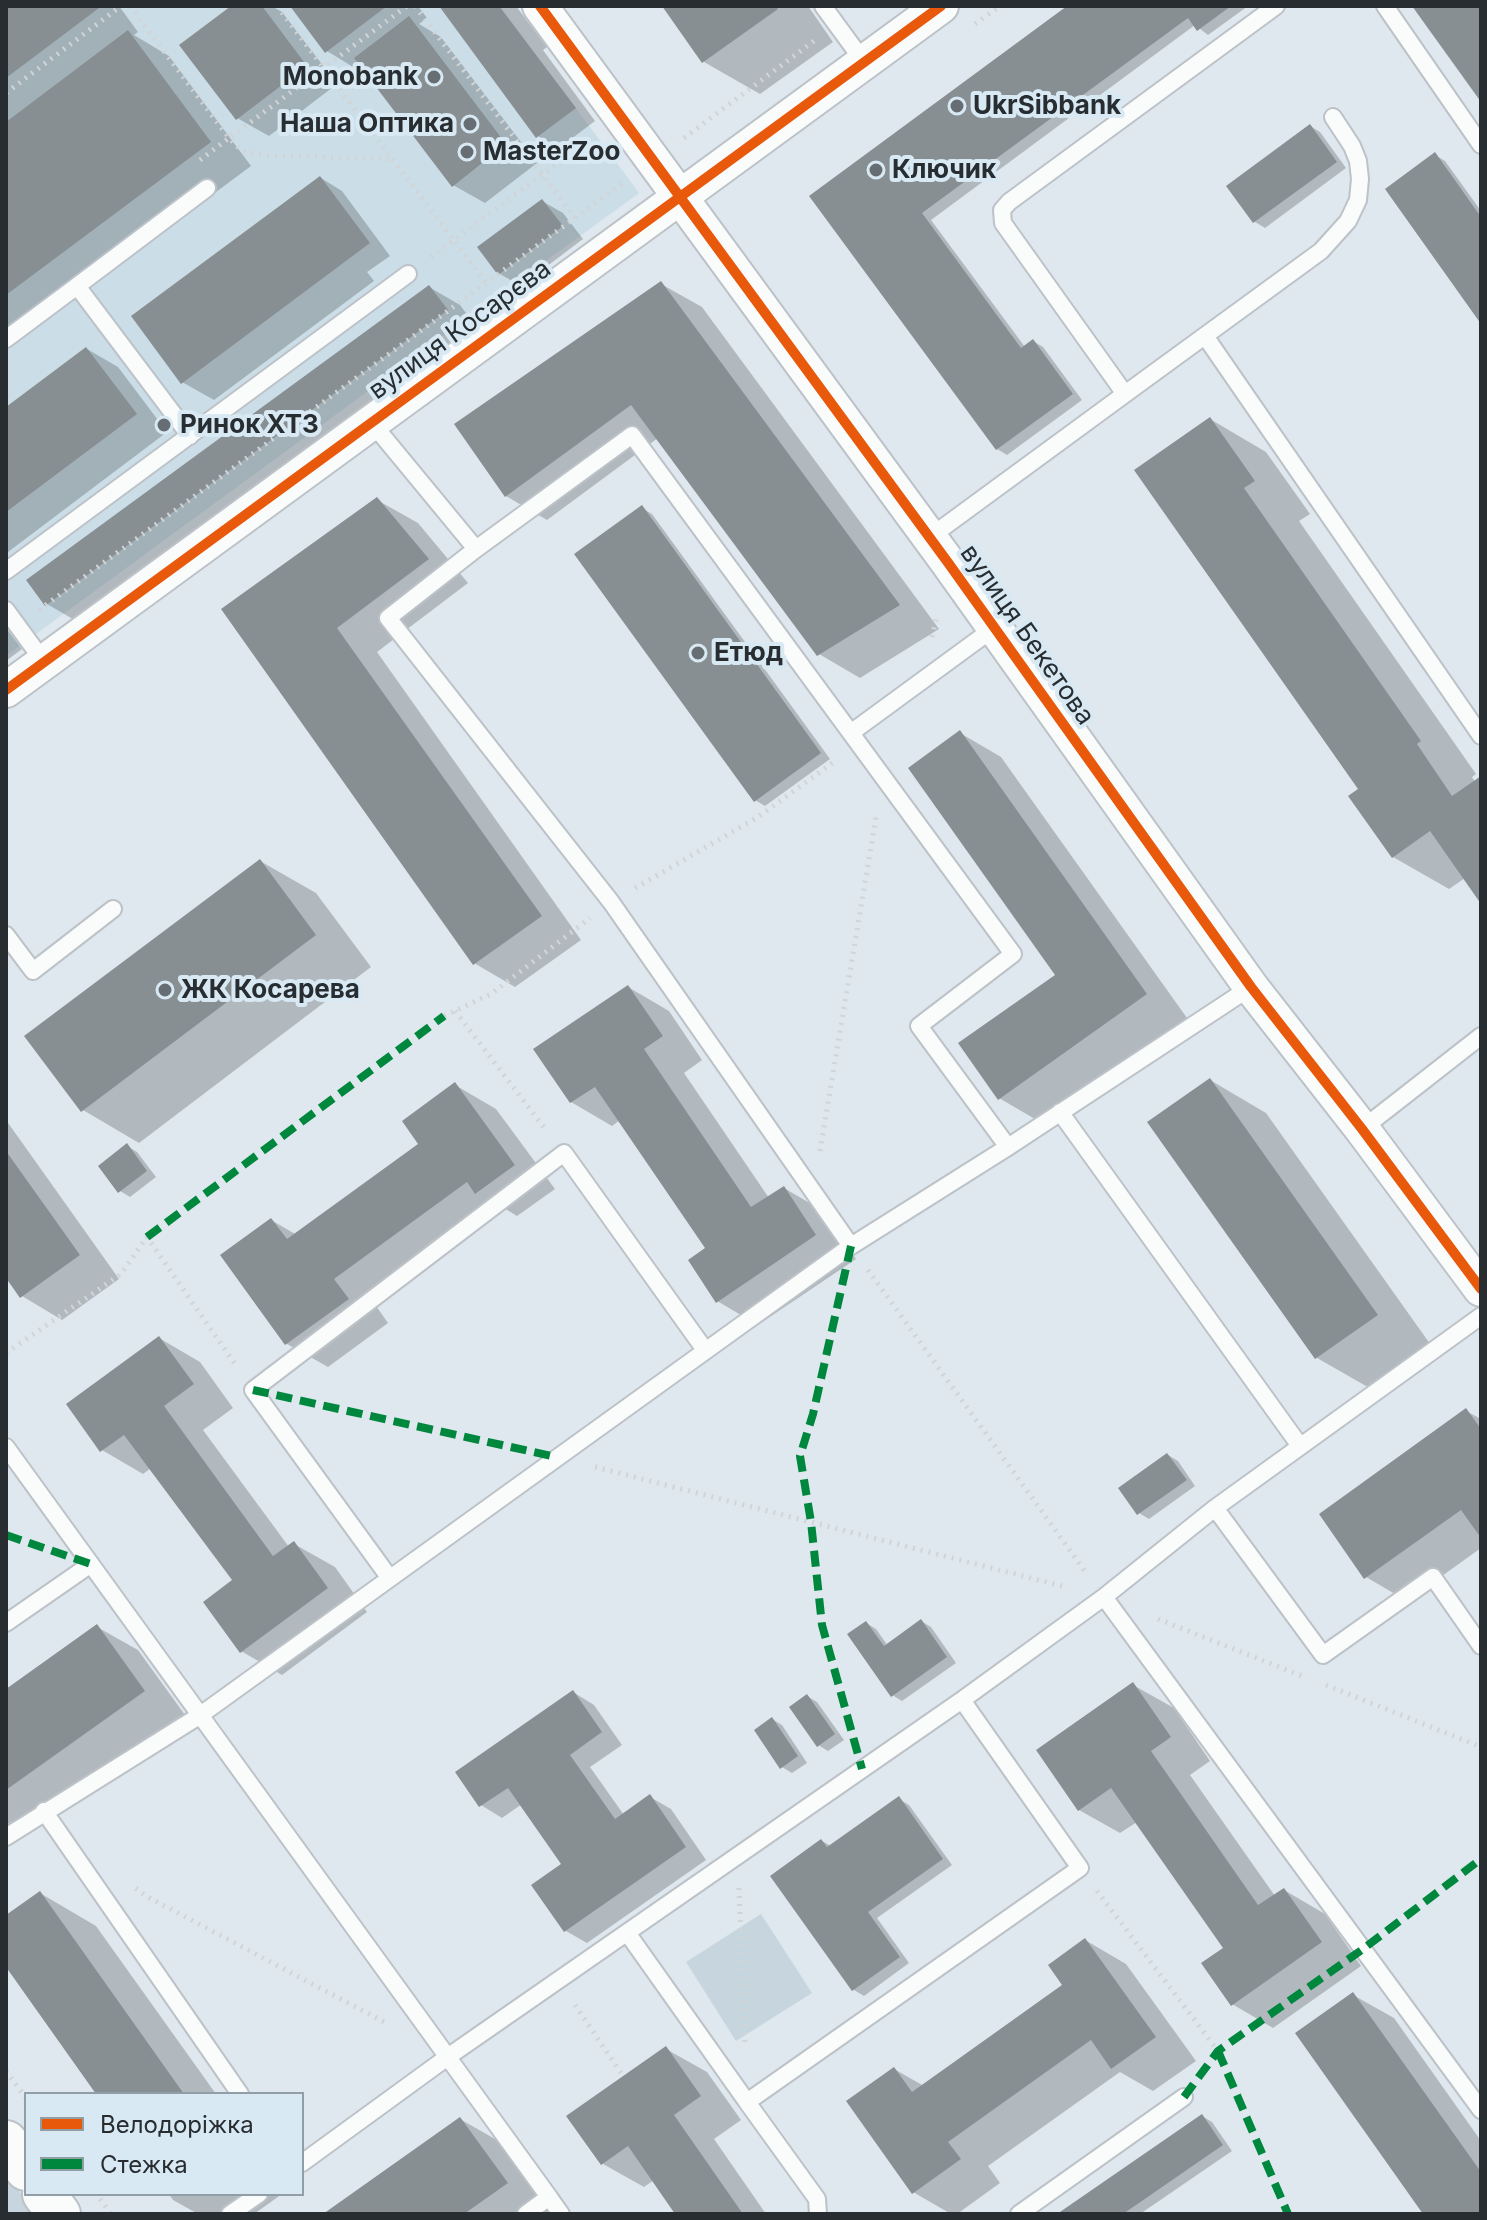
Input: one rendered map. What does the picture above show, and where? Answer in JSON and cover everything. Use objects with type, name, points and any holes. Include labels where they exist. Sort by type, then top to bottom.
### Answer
[{"type":"street","name":"вулиця Бекетова","points":[[540,6],[678,198],[940,550],[1251,987],[1481,1289]]},
{"type":"street","name":"вулиця Косарєва","points":[[6,690],[941,6]]},
{"type":"street","points":[[6,2142],[24,2166]]},
{"type":"street","points":[[46,2196],[59,2214]]},
{"type":"lane","points":[[823,6],[864,62]]},
{"type":"lane","points":[[1125,394],[1003,223],[1002,210],[1276,6]]},
{"type":"lane","points":[[1385,6],[1481,145]]},
{"type":"lane","points":[[940,550],[1125,394],[1321,251],[1348,221],[1358,200],[1360,179],[1352,146],[1333,117]]},
{"type":"lane","points":[[6,339],[207,188]]},
{"type":"lane","points":[[6,571],[408,274]]},
{"type":"lane","points":[[77,286],[190,436]]},
{"type":"lane","points":[[1205,336],[1481,736]]},
{"type":"lane","points":[[372,423],[476,549]]},
{"type":"lane","points":[[851,1246],[611,902],[388,618],[632,435],[1013,954],[919,1026],[1008,1147]]},
{"type":"lane","points":[[6,610],[44,662]]},
{"type":"lane","points":[[852,732],[994,628]]},
{"type":"lane","points":[[6,935],[33,971],[113,909]]},
{"type":"lane","points":[[6,1837],[199,1716],[851,1246],[1251,987]]},
{"type":"lane","points":[[1362,1129],[1481,1036]]},
{"type":"lane","points":[[1060,1112],[1300,1446]]},
{"type":"lane","points":[[389,1577],[253,1390],[564,1153],[705,1350]]},
{"type":"lane","points":[[304,2162],[449,2056],[962,1700],[1104,1597],[1215,1508],[1481,1316]]},
{"type":"lane","points":[[6,1447],[561,2214]]},
{"type":"lane","points":[[1215,1508],[1323,1655],[1433,1577],[1481,1646]]},
{"type":"lane","points":[[6,1623],[91,1564]]},
{"type":"lane","points":[[1104,1597],[1481,2110]]},
{"type":"lane","points":[[747,2102],[1080,1868],[962,1700]]},
{"type":"lane","points":[[44,1811],[239,2092]]},
{"type":"lane","points":[[628,1934],[817,2199],[818,2214]]},
{"type":"lane","points":[[1019,2214],[1184,2097]]},
{"type":"lane","points":[[230,2214],[256,2196]]},
{"type":"lane","points":[[526,2214],[549,2197]]},
{"type":"path","points":[[6,93],[121,6]]},
{"type":"path","points":[[130,6],[241,150],[257,155],[394,159]]},
{"type":"path","points":[[277,6],[486,283]]},
{"type":"path","points":[[229,138],[407,6]]},
{"type":"path","points":[[415,6],[575,218]]},
{"type":"path","points":[[35,613],[836,25]]},
{"type":"path","points":[[408,274],[596,134]]},
{"type":"path","points":[[922,681],[940,550]]},
{"type":"path","points":[[444,1016],[491,994],[611,902],[758,817],[836,761],[852,732]]},
{"type":"path","points":[[813,1191],[883,776]]},
{"type":"path","points":[[455,1011],[564,1153]]},
{"type":"path","points":[[6,1353],[121,1274],[147,1237],[253,1390]]},
{"type":"path","points":[[851,1246],[1104,1597]]},
{"type":"path","points":[[556,1457],[1104,1597],[1307,1678]]},
{"type":"path","points":[[1322,1684],[1481,1747]]},
{"type":"path","points":[[738,1856],[747,2102]]},
{"type":"path","points":[[1080,1868],[1218,2051]]},
{"type":"path","points":[[135,1887],[146,1896],[449,2056]]},
{"type":"path","points":[[559,1981],[623,2076]]},
{"type":"path","points":[[6,2071],[24,2095]]},
{"type":"path","points":[[98,2196],[111,2214]]},
{"type":"shaded area","name":"Ринок ХТЗ","points":[[6,6],[500,6],[639,193],[6,656]]},
{"type":"shaded area","points":[[761,1914],[812,1993],[736,2041],[686,1962]]},
{"type":"shaded area","points":[[6,2173],[36,2214],[6,2214]]},
{"type":"building","points":[[6,6],[97,6],[99,8],[6,78]]},
{"type":"building","points":[[231,6],[262,6],[307,66],[236,120],[179,45]]},
{"type":"building","points":[[290,6],[387,6],[325,53]]},
{"type":"building","points":[[439,6],[499,6],[576,108],[536,138]]},
{"type":"building","points":[[662,6],[776,6],[778,9],[702,63]]},
{"type":"building","points":[[1067,6],[1231,6],[1197,31],[1188,18],[922,213],[1021,348],[1033,339],[1073,394],[996,450],[809,196]]},
{"type":"building","points":[[1412,6],[1481,6],[1481,102]]},
{"type":"building","points":[[409,16],[506,144],[452,187],[354,58]]},
{"type":"building","points":[[128,30],[211,142],[6,295],[6,122]]},
{"type":"building","points":[[1310,124],[1337,162],[1253,223],[1226,186]]},
{"type":"building","points":[[1435,152],[1481,217],[1481,324],[1385,189]]},
{"type":"building","points":[[320,176],[370,243],[181,384],[131,316]]},
{"type":"building","points":[[542,199],[563,226],[498,275],[477,247]]},
{"type":"building","points":[[661,281],[900,605],[817,656],[631,405],[505,497],[454,424]]},
{"type":"building","points":[[429,285],[448,310],[45,606],[26,580]]},
{"type":"building","points":[[86,347],[137,414],[6,512],[6,407]]},
{"type":"building","points":[[1210,417],[1255,481],[1244,488],[1421,741],[1417,744],[1452,796],[1481,776],[1481,904],[1430,831],[1392,858],[1348,796],[1358,789],[1134,470]]},
{"type":"building","points":[[377,497],[429,559],[337,628],[542,916],[473,965],[221,609]]},
{"type":"building","name":"Етюд","points":[[642,505],[821,753],[754,802],[574,554]]},
{"type":"building","points":[[960,730],[1147,994],[998,1100],[958,1043],[1055,975],[908,768]]},
{"type":"building","name":"ЖК Косарева","points":[[260,859],[316,935],[81,1112],[24,1036]]},
{"type":"building","points":[[628,985],[663,1036],[644,1049],[751,1207],[784,1186],[816,1235],[716,1303],[688,1260],[705,1248],[595,1087],[570,1103],[533,1049]]},
{"type":"building","points":[[1210,1078],[1378,1315],[1315,1359],[1147,1122]]},
{"type":"building","points":[[455,1082],[515,1165],[475,1194],[467,1182],[334,1279],[349,1299],[285,1345],[220,1255],[271,1218],[287,1239],[418,1144],[402,1121]]},
{"type":"building","points":[[127,1143],[147,1171],[118,1193],[98,1166]]},
{"type":"building","points":[[6,1151],[80,1255],[20,1298],[6,1278]]},
{"type":"building","points":[[159,1336],[194,1384],[164,1406],[273,1556],[294,1541],[328,1588],[240,1653],[203,1602],[232,1580],[124,1435],[100,1452],[66,1404]]},
{"type":"building","points":[[1466,1408],[1481,1429],[1481,1538],[1461,1510],[1364,1579],[1319,1514]]},
{"type":"building","points":[[1167,1453],[1187,1480],[1137,1515],[1118,1488]]},
{"type":"building","points":[[921,1619],[947,1657],[891,1697],[847,1634],[866,1621],[884,1646]]},
{"type":"building","points":[[97,1624],[145,1691],[6,1790],[6,1689]]},
{"type":"building","points":[[1133,1682],[1171,1737],[1151,1751],[1258,1905],[1284,1888],[1322,1942],[1231,2006],[1201,1963],[1223,1948],[1111,1788],[1078,1811],[1036,1750]]},
{"type":"building","points":[[573,1690],[602,1732],[570,1755],[615,1819],[650,1794],[686,1847],[564,1932],[531,1885],[561,1864],[508,1788],[479,1807],[455,1772]]},
{"type":"building","points":[[807,1694],[835,1734],[817,1747],[789,1707]]},
{"type":"building","points":[[772,1717],[798,1756],[780,1769],[754,1730]]},
{"type":"building","points":[[899,1796],[943,1859],[868,1912],[900,1957],[852,1991],[770,1876],[821,1839],[827,1847]]},
{"type":"building","points":[[40,1891],[183,2092],[95,2092],[6,1967],[6,1915]]},
{"type":"building","points":[[1085,1938],[1156,2037],[1111,2069],[1091,2040],[948,2142],[961,2159],[912,2194],[846,2101],[894,2067],[912,2092],[1062,1985],[1048,1965]]},
{"type":"building","points":[[1353,1992],[1481,2172],[1481,2214],[1423,2214],[1295,2033]]},
{"type":"building","points":[[666,2046],[701,2096],[674,2115],[743,2214],[675,2214],[628,2146],[601,2165],[566,2116]]},
{"type":"building","points":[[1202,2114],[1223,2145],[1123,2214],[1057,2214]]},
{"type":"building","points":[[460,2117],[508,2183],[464,2214],[323,2214]]},
{"type":"marked path","points":[[147,1237],[444,1016]]},
{"type":"marked path","points":[[851,1246],[813,1414],[800,1456],[822,1625],[862,1769]]},
{"type":"marked path","points":[[253,1390],[556,1457]]},
{"type":"marked path","points":[[6,1535],[91,1564]]},
{"type":"marked path","points":[[1184,2097],[1218,2051],[1363,1949],[1481,1859]]},
{"type":"marked path","points":[[1218,2051],[1288,2214]]},
{"type":"cycle path","points":[[540,6],[949,564],[1251,987],[1481,1289]]},
{"type":"cycle path","points":[[6,690],[941,6]]},
{"type":"place","name":"Monobank","points":[[434,77]]},
{"type":"place","name":"UkrSibbank","points":[[957,106]]},
{"type":"place","name":"Наша Оптика","points":[[470,124]]},
{"type":"place","name":"MasterZoo","points":[[467,152]]},
{"type":"place","name":"Ключик","points":[[876,170]]},
{"type":"place","name":"Ринок ХТЗ","points":[[164,425]]},
{"type":"place","name":"Етюд","points":[[698,653]]},
{"type":"place","name":"ЖК Косарева","points":[[165,990]]}]
